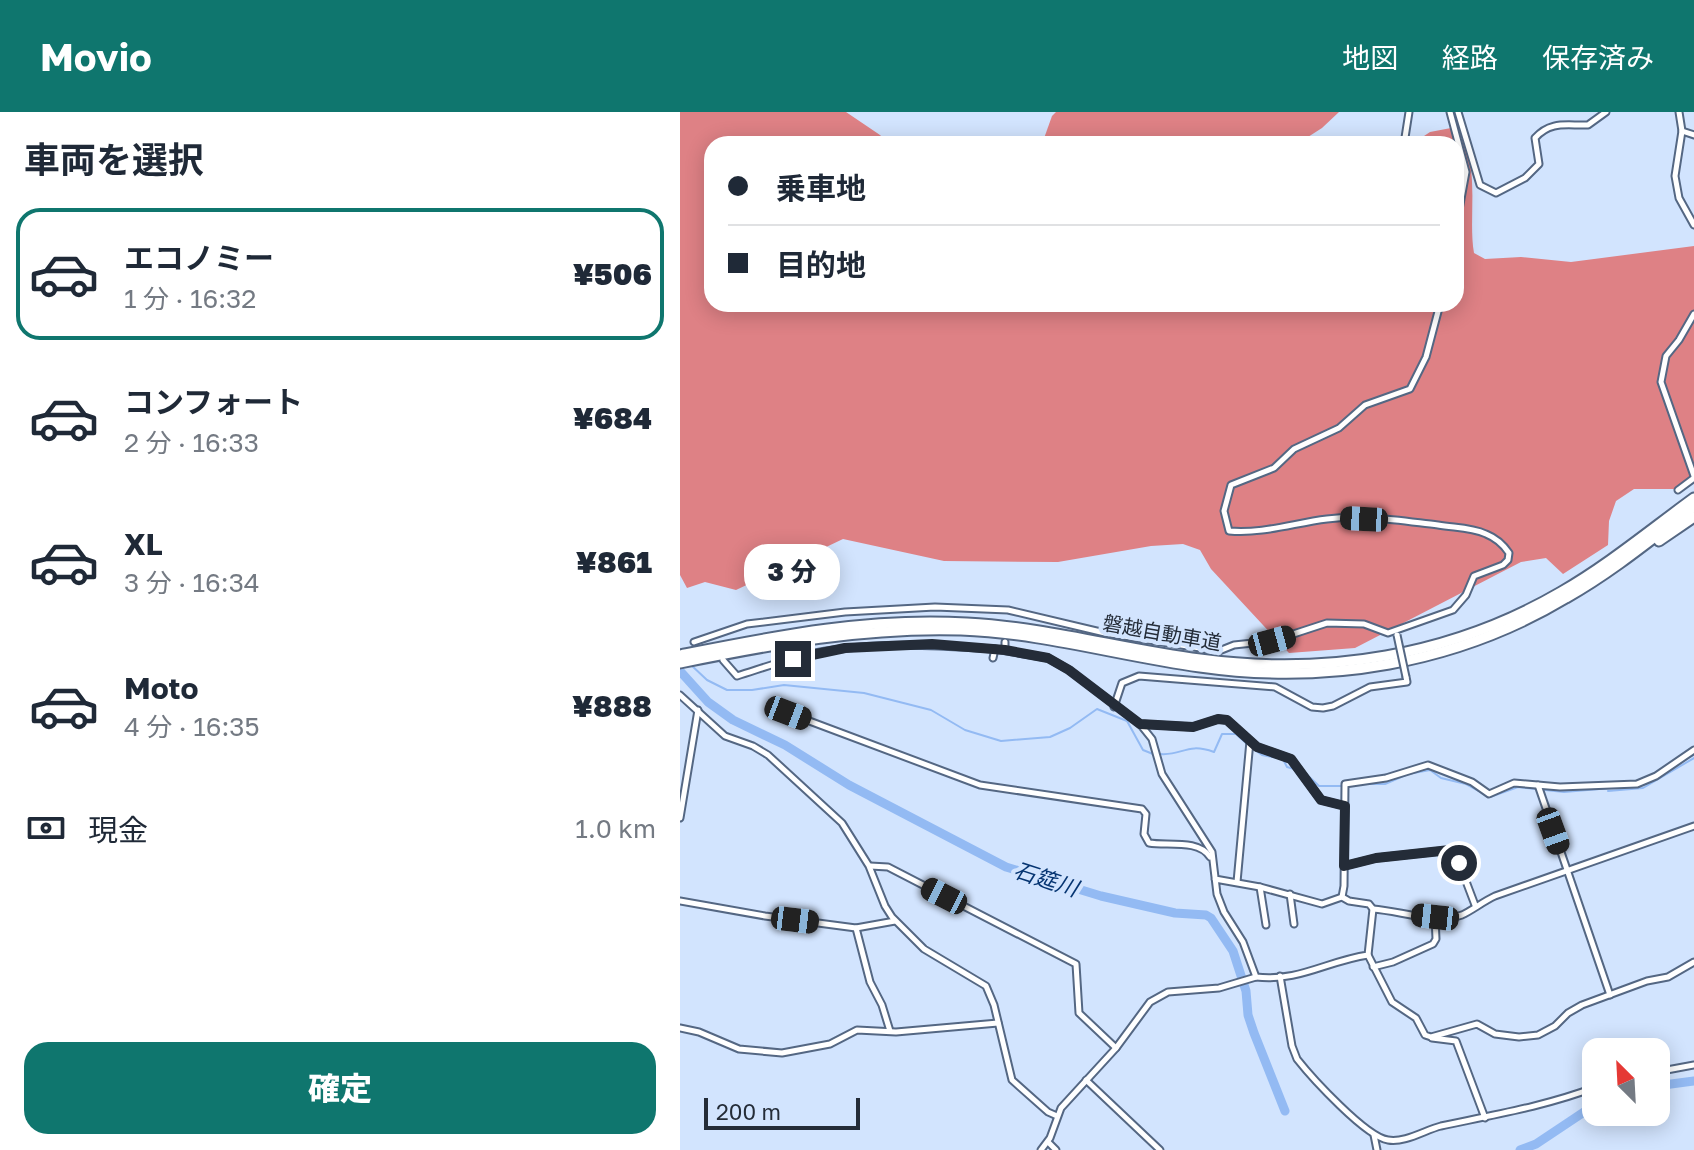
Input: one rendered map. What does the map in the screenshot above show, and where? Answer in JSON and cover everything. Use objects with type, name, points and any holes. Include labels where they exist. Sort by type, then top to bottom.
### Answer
[{"type":"highway","name":"磐越自動車道","points":[[680,663],[714,650],[796,632],[856,625],[964,623],[1033,630],[1197,659],[1243,664],[1294,666],[1366,660],[1444,643],[1525,611],[1589,575],[1694,498]]},
{"type":"highway","name":"磐越自動車道","points":[[680,655],[843,634],[889,630],[963,630],[1034,638],[1234,671],[1294,674],[1368,668],[1448,650],[1501,631],[1565,599],[1694,507]]},
{"type":"highway","points":[[1621,562],[1694,517]]},
{"type":"street","points":[[1405,136],[1409,112]]},
{"type":"street","points":[[1450,112],[1456,136]]},
{"type":"street","points":[[1458,112],[1480,185],[1496,193],[1532,173],[1539,164],[1535,138],[1546,128],[1573,123],[1588,125],[1606,112]]},
{"type":"street","points":[[1679,112],[1682,131],[1675,176],[1679,198],[1694,225]]},
{"type":"street","points":[[1682,131],[1694,135]]},
{"type":"street","points":[[714,650],[747,624],[845,612],[935,607],[1008,610],[1105,633],[1219,651],[1234,645],[1272,641],[1327,623],[1364,624],[1384,633],[1396,633],[1453,610],[1466,595],[1474,576],[1508,560],[1509,553],[1505,547],[1485,533],[1421,521],[1344,518],[1245,532],[1229,531],[1225,521],[1225,502],[1231,485],[1274,468],[1294,449],[1339,428],[1365,405],[1410,389],[1426,357],[1438,312]]},
{"type":"street","points":[[1678,490],[1694,477],[1661,382],[1666,356],[1694,314]]},
{"type":"street","points":[[1008,610],[1008,619]]},
{"type":"street","points":[[1114,707],[1122,683],[1139,676],[1279,688],[1305,704],[1323,708],[1333,706],[1370,687],[1407,682],[1396,633]]},
{"type":"street","points":[[694,642],[714,650],[737,676],[813,653],[845,648],[932,644],[1005,650],[1048,658],[1069,670],[1140,724],[1152,739],[1158,766],[1171,792],[1207,843],[1213,860],[1217,894],[1224,912],[1243,942],[1254,978]]},
{"type":"street","points":[[1005,642],[1005,650]]},
{"type":"street","points":[[993,658],[995,649]]},
{"type":"street","points":[[680,695],[717,730],[768,755],[842,823],[869,866],[885,906],[896,921],[924,949],[984,983],[991,994],[1012,1080],[1050,1114],[1057,1116]]},
{"type":"street","points":[[680,818],[698,710]]},
{"type":"street","points":[[788,713],[980,785],[1142,809],[1146,814],[1144,837],[1149,843],[1198,847],[1213,860]]},
{"type":"street","points":[[1140,724],[1193,727],[1218,719],[1227,720],[1265,751],[1291,759],[1321,800],[1345,806]]},
{"type":"street","points":[[1237,882],[1250,741]]},
{"type":"street","points":[[1342,897],[1345,784],[1386,778],[1424,765],[1472,782],[1489,794],[1514,783],[1575,787],[1637,784],[1656,776],[1694,750]]},
{"type":"street","points":[[1538,785],[1610,995]]},
{"type":"street","points":[[1342,897],[1369,904],[1373,909],[1435,917],[1461,915],[1475,905],[1694,826]]},
{"type":"street","points":[[1344,866],[1376,858],[1450,850],[1456,855],[1475,905]]},
{"type":"street","points":[[869,866],[888,867],[1076,964],[1078,1011],[1116,1048]]},
{"type":"street","points":[[1215,879],[1324,904],[1342,897]]},
{"type":"street","points":[[1260,887],[1266,925]]},
{"type":"street","points":[[1290,894],[1294,924]]},
{"type":"street","points":[[680,901],[856,928],[896,921]]},
{"type":"street","points":[[1373,909],[1368,955],[1373,967],[1392,1002],[1416,1018],[1425,1036],[1457,1042],[1485,1118]]},
{"type":"street","points":[[1373,967],[1393,962],[1433,944],[1436,939],[1435,917]]},
{"type":"street","points":[[856,928],[870,982],[883,1007],[890,1031]]},
{"type":"street","points":[[1041,1150],[1048,1142],[1065,1103],[1116,1048],[1144,1008],[1158,996],[1227,986],[1254,978],[1305,975],[1332,963],[1368,955]]},
{"type":"street","points":[[1431,1037],[1476,1024],[1495,1034],[1533,1037],[1555,1026],[1582,1005],[1647,981],[1668,977],[1694,962]]},
{"type":"street","points":[[1280,976],[1297,1059],[1319,1084],[1374,1134],[1391,1140],[1582,1091]]},
{"type":"street","points":[[680,1028],[705,1034],[739,1049],[762,1053],[821,1046],[857,1030],[890,1031],[998,1023]]},
{"type":"street","points":[[1670,1069],[1694,1065]]},
{"type":"street","points":[[1086,1080],[1160,1150]]},
{"type":"street","points":[[1374,1134],[1377,1150]]},
{"type":"street","points":[[1048,1142],[1056,1150]]},
{"type":"shaded area","points":[[680,112],[846,112],[881,136],[704,136],[704,312],[1464,312],[1464,145],[1471,168],[1474,253],[1485,259],[1521,257],[1571,262],[1694,246],[1694,474],[1674,489],[1634,489],[1616,501],[1609,521],[1608,545],[1563,574],[1546,558],[1521,562],[1355,648],[1289,653],[1211,569],[1200,550],[1183,544],[1151,546],[1058,562],[944,561],[843,539],[736,590],[705,582],[687,588],[680,575]]},
{"type":"shaded area","points":[[1056,112],[1339,112],[1310,136],[1045,136]]},
{"type":"shaded area","points":[[1451,128],[1458,136],[1424,136],[1430,132]]},
{"type":"waterway","points":[[690,664],[707,680],[727,690],[784,685],[864,693],[931,710],[965,730],[1001,741],[1050,737],[1070,728],[1097,709],[1127,721],[1143,750],[1153,754]]},
{"type":"waterway","name":"石筵川","points":[[680,671],[708,702],[733,720],[785,745],[849,785],[1006,867],[1101,896],[1211,918],[1233,951],[1246,991],[1248,1015],[1285,1111]]},
{"type":"waterway","points":[[1160,754],[1197,748],[1214,752],[1222,734],[1236,734],[1247,744]]},
{"type":"waterway","points":[[1252,748],[1262,755],[1283,759],[1287,767],[1298,770]]},
{"type":"waterway","points":[[1685,759],[1694,755]]},
{"type":"waterway","points":[[1608,791],[1643,788],[1694,758]]},
{"type":"waterway","points":[[1362,784],[1385,784],[1408,774],[1430,770],[1441,778],[1466,784],[1490,797],[1518,787],[1564,792],[1635,786]]},
{"type":"waterway","points":[[1304,772],[1319,786],[1352,786]]},
{"type":"waterway","points":[[1641,785],[1653,780]]},
{"type":"waterway","points":[[1670,1084],[1694,1081]]},
{"type":"waterway","points":[[1520,1150],[1536,1144],[1582,1113]]},
{"type":"route","points":[[793,659],[845,648],[932,644],[1005,650],[1048,658],[1069,670],[1140,724],[1193,727],[1218,719],[1227,720],[1257,747],[1291,759],[1318,798],[1323,802],[1345,806],[1344,866],[1376,858],[1450,850],[1459,863]]}]
